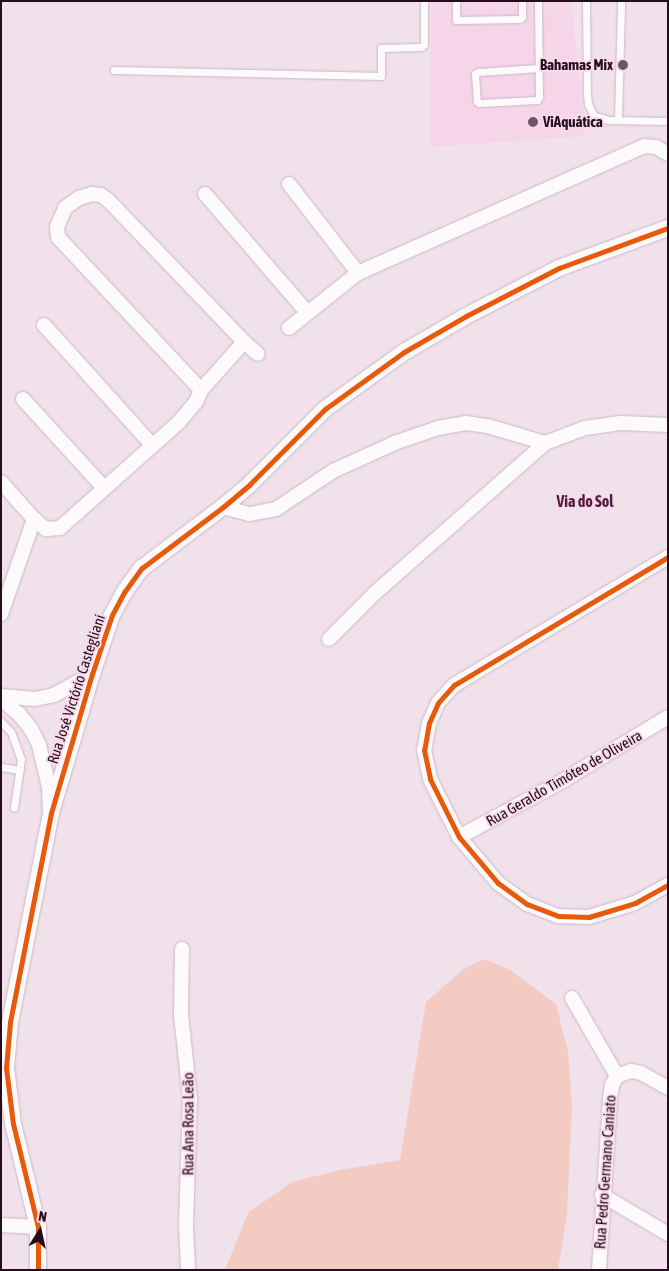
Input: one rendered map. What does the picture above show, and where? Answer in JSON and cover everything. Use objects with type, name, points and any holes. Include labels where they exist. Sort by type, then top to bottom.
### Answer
[{"type":"street","points":[[289,328],[358,273],[644,146],[656,147],[668,154]]},
{"type":"street","points":[[288,184],[358,273]]},
{"type":"street","points":[[201,390],[58,237],[57,226],[65,208],[79,198],[92,194],[101,195],[110,201],[244,342],[258,354]]},
{"type":"street","points":[[205,194],[307,312]]},
{"type":"street","name":"Rua José Victório Castegliani","points":[[38,1270],[38,1227],[13,1124],[6,1068],[10,1022],[51,813],[92,674],[112,615],[125,591],[142,568],[223,507],[250,484],[325,409],[404,352],[466,316],[559,268],[668,228]]},
{"type":"street","points":[[44,325],[152,445]]},
{"type":"street","points":[[1,482],[34,519],[46,529],[60,528],[179,422],[196,402],[201,390],[244,342]]},
{"type":"street","points":[[23,399],[104,488]]},
{"type":"street","points":[[329,639],[375,593],[545,443],[585,428],[621,422],[668,424]]},
{"type":"street","points":[[223,507],[250,514],[276,509],[333,471],[397,442],[438,428],[474,424],[545,443]]},
{"type":"street","points":[[1,614],[34,519]]},
{"type":"street","points":[[665,891],[613,911],[589,917],[559,916],[527,904],[498,883],[459,837],[430,779],[424,750],[429,723],[438,703],[454,685],[484,665],[668,557]]},
{"type":"street","points":[[1,697],[35,699],[54,695],[92,674]]},
{"type":"street","points":[[1,697],[19,714],[31,729],[40,745],[49,787],[51,813]]},
{"type":"street","name":"Rua Geraldo Timóteo de Oliveira","points":[[459,837],[558,783],[668,717]]},
{"type":"street","name":"Rua Ana Rosa Leão","points":[[182,949],[181,1015],[190,1098],[186,1226],[188,1270]]},
{"type":"street","points":[[572,998],[617,1076],[631,1071],[641,1073],[668,1088]]},
{"type":"street","name":"Rua Pedro Germano Caniato","points":[[599,1270],[602,1195],[610,1099],[612,1085],[617,1076]]},
{"type":"street","points":[[602,1195],[668,1234]]},
{"type":"street","points":[[1,1225],[38,1227]]},
{"type":"lane","points":[[114,70],[381,76],[381,48],[421,47],[424,44],[424,1]]},
{"type":"lane","points":[[456,1],[456,20],[520,19],[522,17],[522,1]]},
{"type":"lane","points":[[538,1],[540,97],[537,100],[479,103],[477,100],[476,74],[478,72],[538,68]]},
{"type":"lane","points":[[586,1],[588,104],[594,116],[600,119],[668,121]]},
{"type":"lane","points":[[618,119],[621,1]]},
{"type":"lane","points":[[1,722],[11,732],[20,755],[20,770],[14,807]]},
{"type":"lane","points":[[1,767],[20,770]]},
{"type":"shaded area","points":[[431,1],[571,1],[585,136],[431,147]]},
{"type":"shaded area","points":[[484,959],[510,970],[556,1004],[568,1052],[572,1104],[567,1214],[558,1270],[225,1270],[248,1213],[292,1182],[340,1170],[400,1160],[426,1002],[464,969]]},
{"type":"cycle path","points":[[38,1270],[38,1227],[13,1124],[6,1068],[10,1022],[51,813],[92,674],[112,615],[125,591],[142,568],[223,507],[250,484],[325,409],[404,352],[466,316],[559,268],[668,228]]},
{"type":"cycle path","points":[[668,557],[454,685],[438,703],[429,723],[424,750],[430,779],[459,837],[498,883],[527,904],[559,916],[589,917],[635,903],[668,885]]},
{"type":"place","name":"Bahamas Mix","points":[[623,65]]},
{"type":"place","name":"ViAquática","points":[[533,122]]},
{"type":"district","name":"Via do Sol","points":[[585,501]]}]
